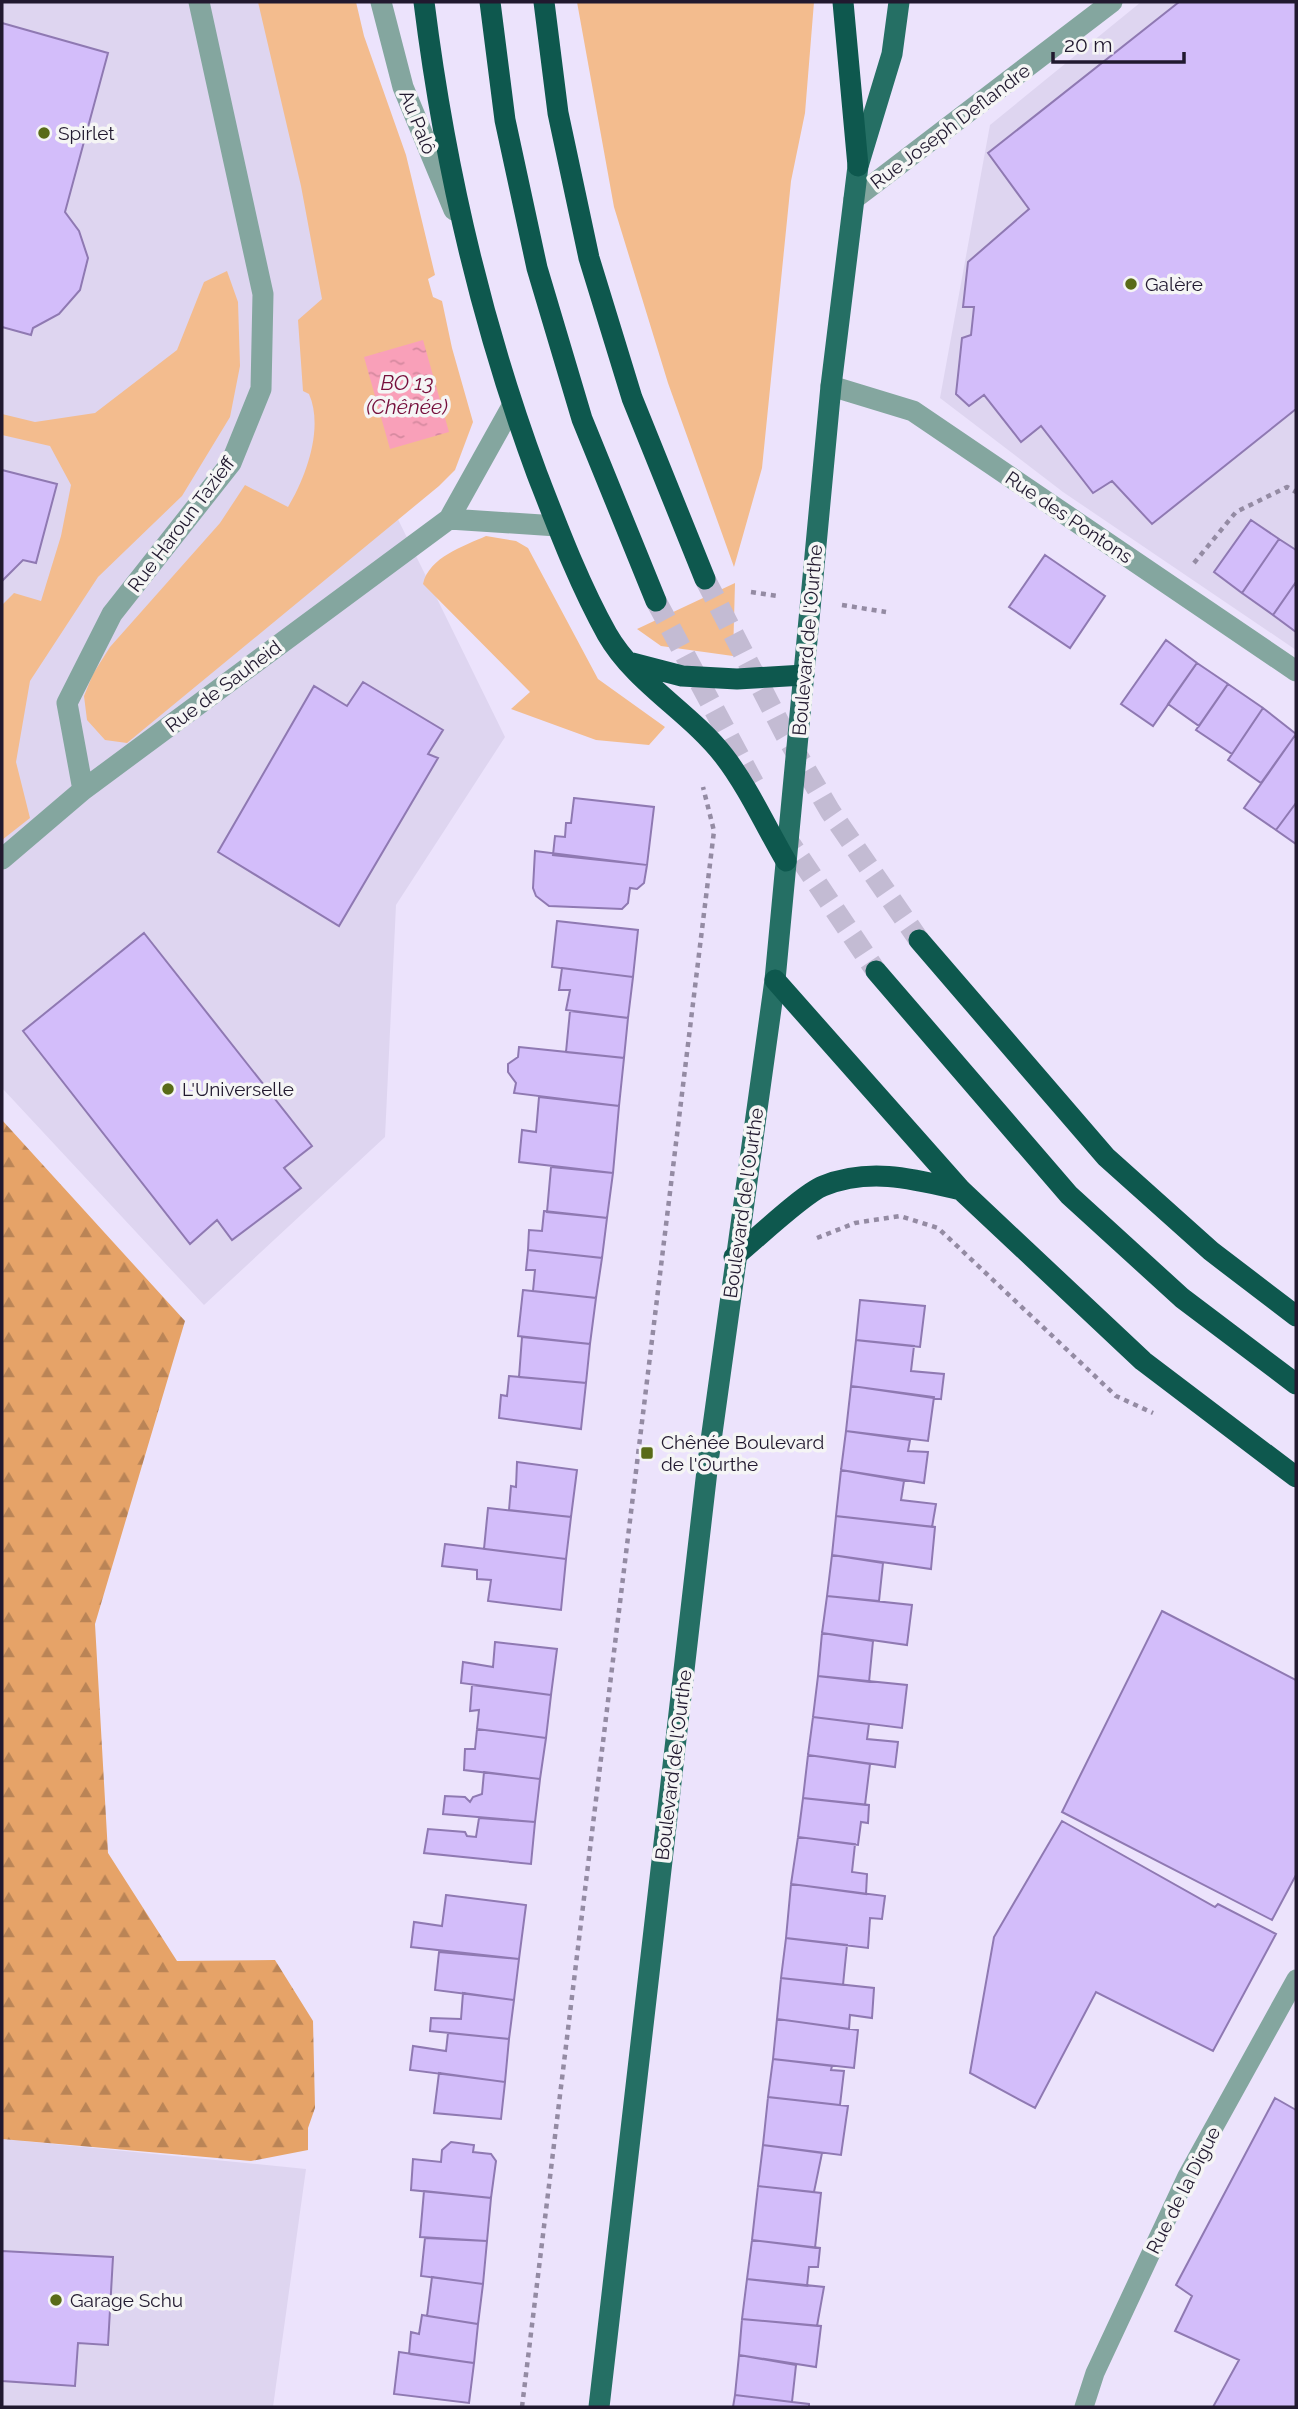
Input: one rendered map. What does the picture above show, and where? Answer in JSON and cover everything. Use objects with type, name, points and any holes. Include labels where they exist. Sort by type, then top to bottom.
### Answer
[{"type":"highway","points":[[424,2],[466,239],[512,405],[557,526],[608,635],[627,662],[688,717],[724,757],[786,861]]},
{"type":"highway","points":[[490,2],[505,120],[537,268],[582,419],[656,601]]},
{"type":"highway","points":[[544,2],[558,113],[589,258],[632,398],[705,579]]},
{"type":"highway","points":[[843,2],[858,166]]},
{"type":"highway","points":[[627,662],[682,676],[737,679],[804,675]]},
{"type":"highway","points":[[919,940],[1106,1157],[1211,1251],[1296,1316]]},
{"type":"highway","points":[[876,971],[1069,1195],[1182,1298],[1296,1384]]},
{"type":"highway","points":[[775,980],[961,1190],[1143,1361],[1296,1477]]},
{"type":"highway","points":[[734,1257],[821,1187],[867,1174],[904,1177],[961,1190]]},
{"type":"main road","name":"Boulevard de l'Ourthe","points":[[599,2407],[734,1257],[775,980],[831,386],[858,166],[892,54],[899,2]]},
{"type":"street","name":"Rue Haroun Tazieff","points":[[83,790],[67,703],[112,614],[231,463],[261,389],[263,294],[199,2]]},
{"type":"street","name":"Au Palô","points":[[381,2],[403,87],[466,239]]},
{"type":"street","name":"Rue Joseph Deflandre","points":[[854,199],[966,117],[1112,2]]},
{"type":"street","name":"Rue des Pontons","points":[[831,386],[913,411],[1296,671]]},
{"type":"street","name":"Rue de Sauheid","points":[[2,859],[83,790],[449,519],[512,405]]},
{"type":"street","points":[[449,519],[557,526]]},
{"type":"lane","name":"Rue de la Digue","points":[[1084,2407],[1094,2373],[1187,2176],[1296,1979]]},
{"type":"path","points":[[1174,588],[1236,512],[1287,487],[1296,492]]},
{"type":"path","points":[[522,2407],[714,831],[701,782]]},
{"type":"path","points":[[817,1238],[855,1223],[900,1216],[938,1228],[1116,1396],[1163,1418]]},
{"type":"shaded area","points":[[2,2],[313,2],[360,442],[505,737],[396,905],[385,1137],[204,1305],[2,1088]]},
{"type":"shaded area","points":[[258,2],[356,2],[364,36],[406,155],[435,275],[428,279],[433,297],[442,301],[473,422],[455,470],[439,486],[127,743],[105,740],[87,720],[84,696],[93,674],[110,647],[220,523],[245,485],[288,507],[311,452],[315,422],[309,394],[303,391],[298,320],[322,299],[301,186]]},
{"type":"shaded area","points":[[577,2],[814,2],[805,113],[791,181],[762,468],[734,567],[668,383],[614,207]]},
{"type":"shaded area","name":"Galère","points":[[1141,2],[1296,2],[1296,650],[1063,492],[940,398],[990,125]]},
{"type":"shaded area","points":[[227,271],[238,302],[240,366],[230,417],[182,496],[98,577],[30,681],[16,762],[30,818],[2,840],[2,605],[14,593],[41,601],[61,536],[71,485],[50,446],[2,435],[2,414],[35,422],[95,413],[177,350],[204,282]]},
{"type":"shaded area","points":[[486,536],[516,541],[528,548],[598,679],[665,727],[649,745],[596,740],[511,709],[530,692],[423,584],[432,567],[440,560],[458,548]]},
{"type":"shaded area","points":[[735,583],[733,656],[661,646],[637,629]]},
{"type":"shaded area","points":[[2,1928],[23,2141],[306,2169],[273,2407],[2,2407]]},
{"type":"green space","points":[[2,1120],[185,1321],[95,1624],[108,1853],[177,1961],[275,1960],[313,2021],[315,2108],[308,2128],[308,2150],[251,2161],[2,2139]]},
{"type":"water","name":"BO 13 (Chênée)","points":[[423,340],[449,432],[390,449],[364,357]]},
{"type":"building","name":"Galère","points":[[1179,2],[1296,2],[1296,409],[1152,524],[1112,481],[1093,493],[1041,426],[1021,442],[984,395],[969,406],[956,394],[962,338],[971,335],[974,307],[963,307],[968,262],[1029,209],[988,153]]},
{"type":"building","name":"Spirlet","points":[[2,23],[108,53],[65,212],[79,231],[88,258],[80,290],[59,314],[33,328],[31,335],[2,327]]},
{"type":"building","points":[[2,470],[57,484],[36,563],[23,560],[2,581]]},
{"type":"building","points":[[1251,520],[1279,539],[1242,593],[1214,572]]},
{"type":"building","points":[[1279,539],[1296,550],[1296,582],[1273,615],[1242,593]]},
{"type":"building","points":[[1045,555],[1105,596],[1070,648],[1009,607]]},
{"type":"building","points":[[1296,582],[1296,632],[1273,615]]},
{"type":"building","points":[[1166,640],[1197,663],[1153,726],[1121,704]]},
{"type":"building","points":[[1197,663],[1228,684],[1199,726],[1168,704]]},
{"type":"building","points":[[363,682],[443,730],[428,754],[438,758],[339,926],[218,852],[314,686],[347,706]]},
{"type":"building","points":[[1228,684],[1263,708],[1232,754],[1196,730]]},
{"type":"building","points":[[1263,708],[1296,734],[1261,783],[1228,760]]},
{"type":"building","points":[[1296,734],[1296,803],[1276,830],[1244,808]]},
{"type":"building","points":[[574,798],[654,807],[647,865],[553,855],[555,836],[565,837],[566,823],[571,823]]},
{"type":"building","points":[[1296,803],[1296,844],[1276,830]]},
{"type":"building","points":[[535,851],[647,865],[644,883],[637,889],[630,888],[628,903],[622,909],[549,906],[536,896],[533,888]]},
{"type":"building","points":[[557,921],[638,930],[633,977],[552,967]]},
{"type":"building","name":"L'Universelle","points":[[144,933],[312,1146],[284,1168],[301,1188],[232,1240],[217,1220],[190,1244],[23,1031]]},
{"type":"building","points":[[562,968],[633,977],[628,1018],[566,1010],[570,990],[559,990]]},
{"type":"building","points":[[570,1011],[628,1018],[624,1058],[566,1052]]},
{"type":"building","points":[[519,1047],[624,1058],[619,1106],[514,1093],[516,1083],[508,1072],[508,1064],[518,1057]]},
{"type":"building","points":[[539,1097],[619,1106],[613,1173],[519,1162],[522,1130],[536,1132]]},
{"type":"building","points":[[551,1167],[613,1173],[607,1218],[547,1212]]},
{"type":"building","points":[[544,1211],[607,1218],[602,1258],[528,1250],[529,1230],[542,1231]]},
{"type":"building","points":[[528,1250],[602,1258],[596,1298],[533,1291],[535,1270],[526,1270]]},
{"type":"building","points":[[523,1290],[596,1298],[590,1344],[518,1336]]},
{"type":"building","points":[[860,1300],[925,1306],[920,1347],[856,1340]]},
{"type":"building","points":[[522,1337],[590,1344],[586,1383],[519,1377]]},
{"type":"building","points":[[856,1340],[914,1346],[911,1371],[944,1374],[941,1399],[851,1386]]},
{"type":"building","points":[[509,1376],[586,1383],[581,1429],[499,1418],[501,1395],[507,1396]]},
{"type":"building","points":[[851,1386],[934,1397],[928,1441],[846,1431]]},
{"type":"building","points":[[846,1431],[910,1440],[908,1451],[928,1452],[924,1483],[841,1470]]},
{"type":"building","points":[[517,1462],[577,1470],[571,1517],[509,1510],[511,1486],[516,1487]]},
{"type":"building","points":[[841,1470],[904,1481],[901,1500],[936,1504],[932,1527],[836,1516]]},
{"type":"building","points":[[488,1508],[571,1517],[566,1559],[484,1549]]},
{"type":"building","points":[[836,1516],[935,1527],[931,1569],[832,1555]]},
{"type":"building","points":[[445,1544],[566,1559],[561,1610],[488,1601],[491,1580],[477,1579],[477,1570],[442,1566]]},
{"type":"building","points":[[832,1555],[883,1563],[879,1601],[827,1596]]},
{"type":"building","points":[[827,1596],[912,1605],[907,1645],[822,1633]]},
{"type":"building","points":[[1162,1611],[1296,1680],[1296,1875],[1272,1920],[1062,1812]]},
{"type":"building","points":[[822,1633],[873,1641],[869,1682],[818,1676]]},
{"type":"building","points":[[495,1642],[557,1649],[551,1695],[461,1683],[463,1662],[493,1667]]},
{"type":"building","points":[[818,1676],[907,1685],[902,1728],[813,1717]]},
{"type":"building","points":[[472,1685],[551,1695],[546,1738],[477,1729],[479,1710],[470,1711]]},
{"type":"building","points":[[813,1717],[869,1724],[867,1739],[898,1742],[895,1767],[808,1755]]},
{"type":"building","points":[[477,1729],[546,1738],[540,1779],[464,1770],[465,1749],[475,1749]]},
{"type":"building","points":[[808,1755],[870,1764],[865,1805],[803,1798]]},
{"type":"building","points":[[484,1772],[540,1779],[535,1822],[443,1814],[445,1796],[465,1797],[470,1802],[473,1797],[482,1794]]},
{"type":"building","points":[[803,1798],[869,1805],[868,1823],[861,1822],[858,1845],[798,1837]]},
{"type":"building","points":[[479,1818],[535,1822],[531,1864],[424,1853],[428,1829],[465,1832],[467,1836],[476,1837]]},
{"type":"building","points":[[1062,1821],[1215,1907],[1218,1904],[1276,1934],[1213,2051],[1096,1992],[1035,2108],[970,2073],[994,1937]]},
{"type":"building","points":[[798,1837],[855,1844],[852,1872],[867,1874],[866,1894],[791,1884]]},
{"type":"building","points":[[791,1884],[885,1896],[882,1919],[870,1918],[868,1948],[786,1938]]},
{"type":"building","points":[[446,1895],[526,1905],[519,1959],[411,1947],[414,1922],[442,1926]]},
{"type":"building","points":[[786,1938],[847,1945],[843,1985],[781,1978]]},
{"type":"building","points":[[439,1952],[519,1959],[514,2000],[435,1990]]},
{"type":"building","points":[[781,1978],[874,1988],[872,2018],[850,2015],[849,2029],[777,2019]]},
{"type":"building","points":[[463,1993],[514,2000],[509,2039],[430,2031],[431,2018],[461,2019]]},
{"type":"building","points":[[777,2019],[858,2030],[854,2068],[773,2059]]},
{"type":"building","points":[[448,2033],[509,2039],[505,2082],[410,2070],[413,2046],[446,2051]]},
{"type":"building","points":[[773,2059],[832,2066],[831,2070],[844,2071],[840,2105],[768,2097]]},
{"type":"building","points":[[439,2073],[505,2082],[501,2119],[434,2113]]},
{"type":"building","points":[[768,2097],[848,2106],[841,2155],[763,2145]]},
{"type":"building","points":[[1275,2098],[1296,2110],[1296,2407],[1213,2407],[1239,2360],[1175,2331],[1192,2296],[1176,2285]]},
{"type":"building","points":[[451,2142],[474,2145],[473,2152],[491,2154],[496,2161],[491,2198],[411,2190],[413,2159],[441,2162],[442,2150]]},
{"type":"building","points":[[763,2145],[822,2153],[814,2192],[758,2186]]},
{"type":"building","points":[[758,2186],[821,2193],[815,2248],[752,2240]]},
{"type":"building","points":[[424,2191],[491,2198],[487,2241],[420,2237]]},
{"type":"building","points":[[425,2238],[487,2241],[483,2284],[421,2276]]},
{"type":"building","points":[[752,2240],[820,2248],[818,2267],[809,2267],[807,2286],[747,2279]]},
{"type":"building","name":"Garage Schu","points":[[2,2251],[113,2257],[108,2345],[78,2343],[75,2386],[2,2381]]},
{"type":"building","points":[[432,2277],[483,2284],[478,2324],[427,2316]]},
{"type":"building","points":[[747,2279],[824,2287],[817,2326],[742,2319]]},
{"type":"building","points":[[422,2315],[478,2324],[474,2363],[409,2354],[411,2332],[419,2334]]},
{"type":"building","points":[[742,2319],[821,2326],[816,2367],[739,2355]]},
{"type":"building","points":[[399,2352],[474,2363],[469,2403],[394,2394]]},
{"type":"building","points":[[739,2355],[796,2365],[792,2402],[735,2395]]},
{"type":"building","points":[[735,2395],[809,2404],[809,2407],[733,2407]]},
{"type":"tunnel","points":[[705,579],[785,734],[830,811],[919,940]]},
{"type":"tunnel","points":[[656,601],[754,784]]},
{"type":"tunnel","points":[[783,833],[876,971]]},
{"type":"place","name":"Spirlet","points":[[44,133]]},
{"type":"place","name":"Galère","points":[[1131,284]]},
{"type":"place","name":"L'Universelle","points":[[168,1089]]},
{"type":"place","name":"Chênée Boulevard de l'Ourthe","points":[[647,1453]]},
{"type":"place","name":"Garage Schu","points":[[56,2300]]}]
